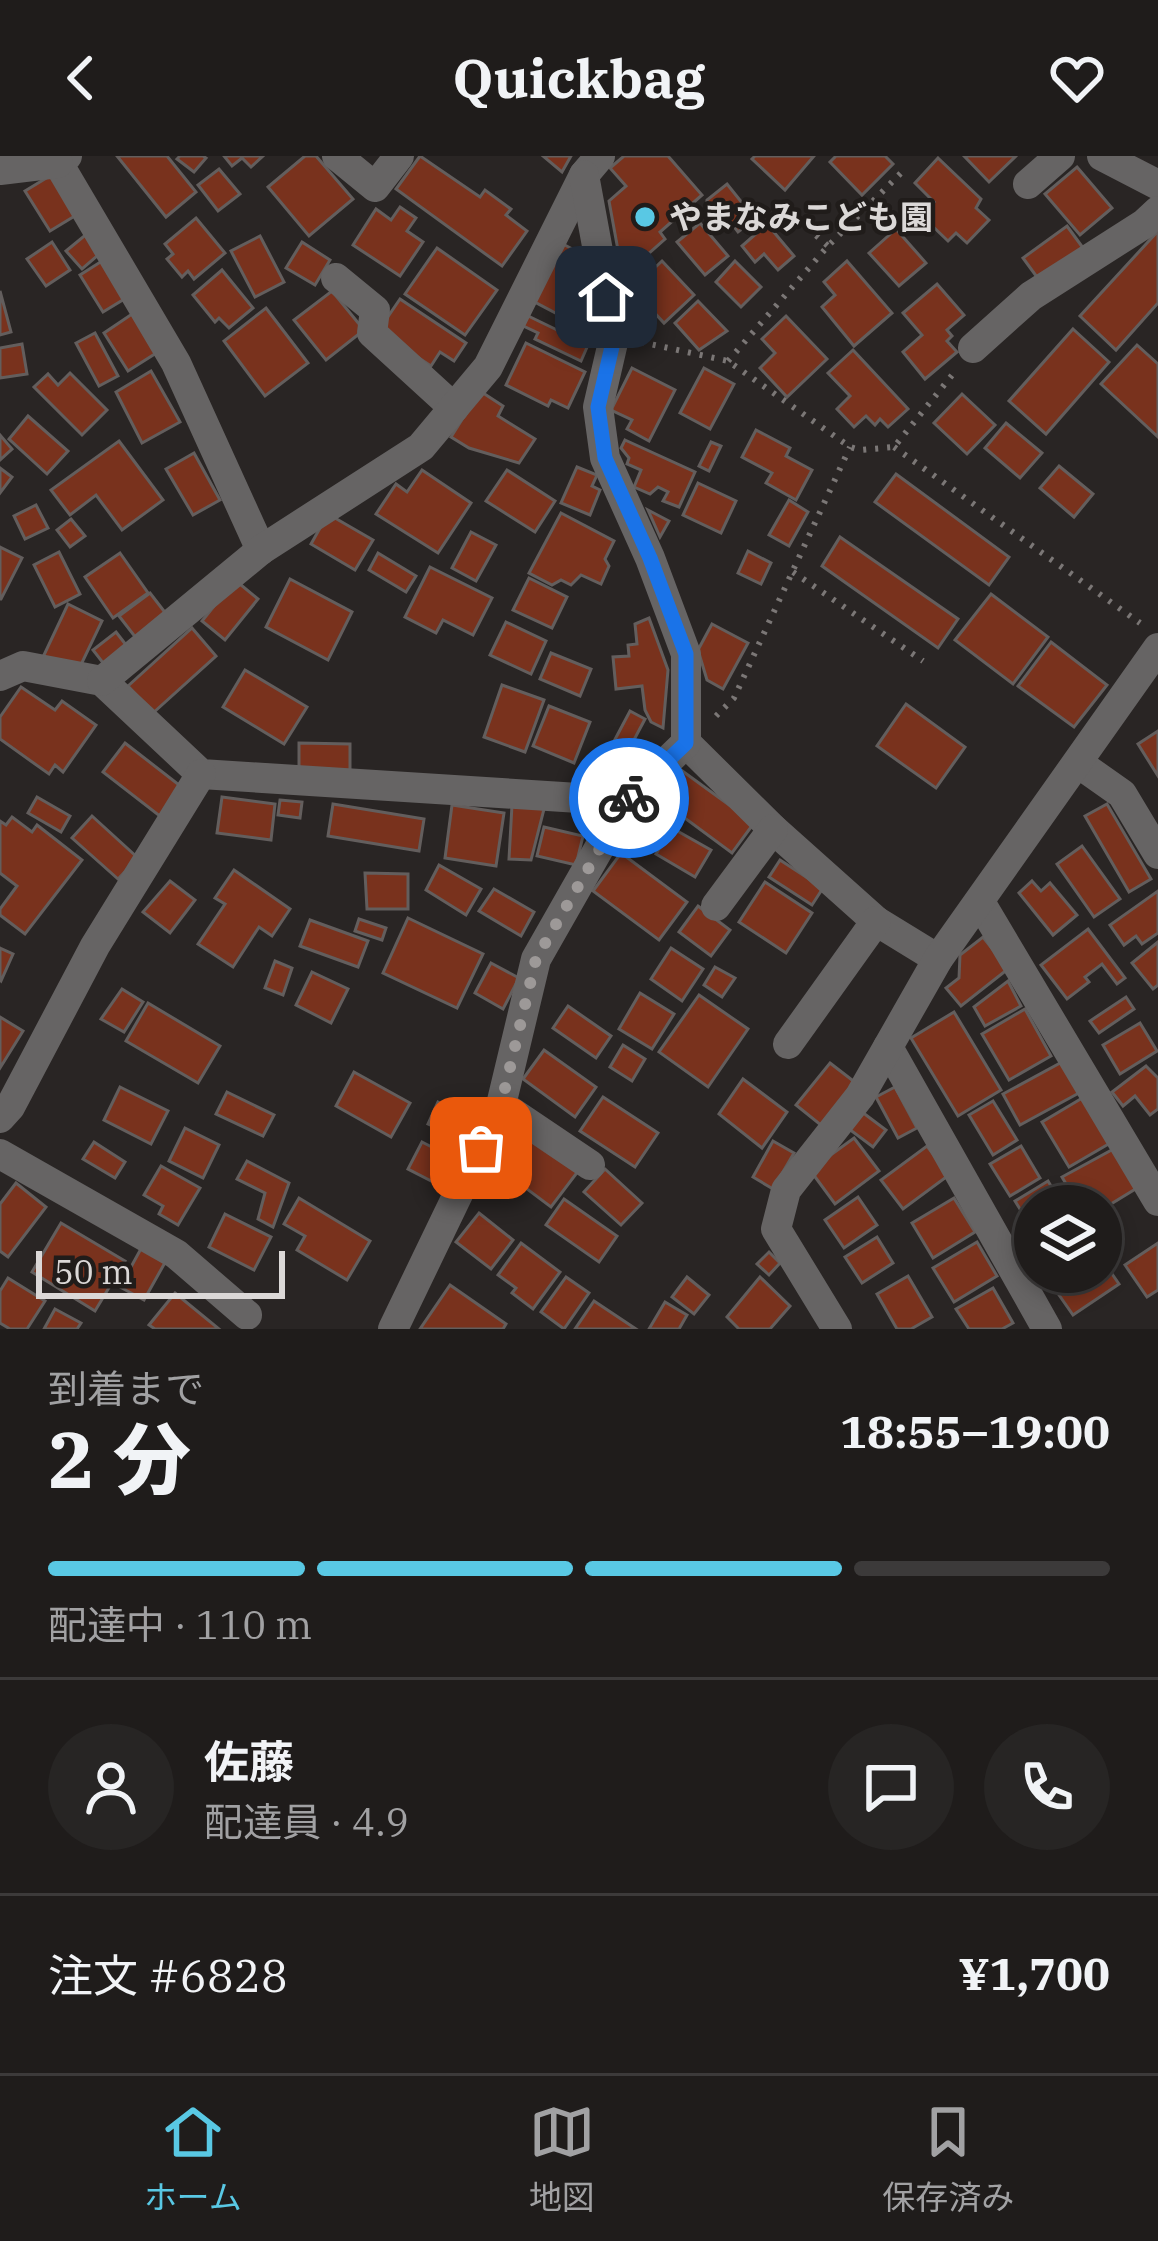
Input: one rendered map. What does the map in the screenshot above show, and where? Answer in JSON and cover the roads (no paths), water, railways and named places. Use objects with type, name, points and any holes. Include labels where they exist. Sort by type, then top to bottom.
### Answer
[{"type":"street","points":[[337,156],[375,187],[399,156]]},
{"type":"street","points":[[1028,184],[1060,156]]},
{"type":"street","points":[[1102,156],[1158,184]]},
{"type":"street","points":[[0,170],[62,160],[176,363],[261,550]]},
{"type":"street","points":[[102,680],[261,550],[421,447],[488,367],[592,166]]},
{"type":"street","points":[[592,166],[614,338],[598,407],[605,458],[686,654],[686,743],[876,921],[938,959]]},
{"type":"street","points":[[973,348],[1031,296],[1158,211]]},
{"type":"street","points":[[336,278],[375,310],[372,333],[454,408]]},
{"type":"street","points":[[838,1329],[776,1229],[786,1190],[860,1096],[938,959],[1158,648]]},
{"type":"street","points":[[0,676],[22,666],[102,680],[201,774],[626,801]]},
{"type":"street","points":[[394,1329],[501,1105],[536,959],[626,801],[686,743]]},
{"type":"street","points":[[1078,763],[1122,794],[1158,854]]},
{"type":"street","points":[[0,1118],[10,1108],[94,946],[201,774]]},
{"type":"street","points":[[1128,804],[1158,790]]},
{"type":"street","points":[[716,906],[773,829]]},
{"type":"street","points":[[980,902],[1158,1201]]},
{"type":"street","points":[[788,1044],[876,921]]},
{"type":"street","points":[[888,1047],[1047,1329]]},
{"type":"street","points":[[501,1105],[590,1165]]},
{"type":"street","points":[[0,1154],[176,1254],[248,1315]]},
{"type":"place","name":"やまなみこども園","points":[[645,217]]}]
